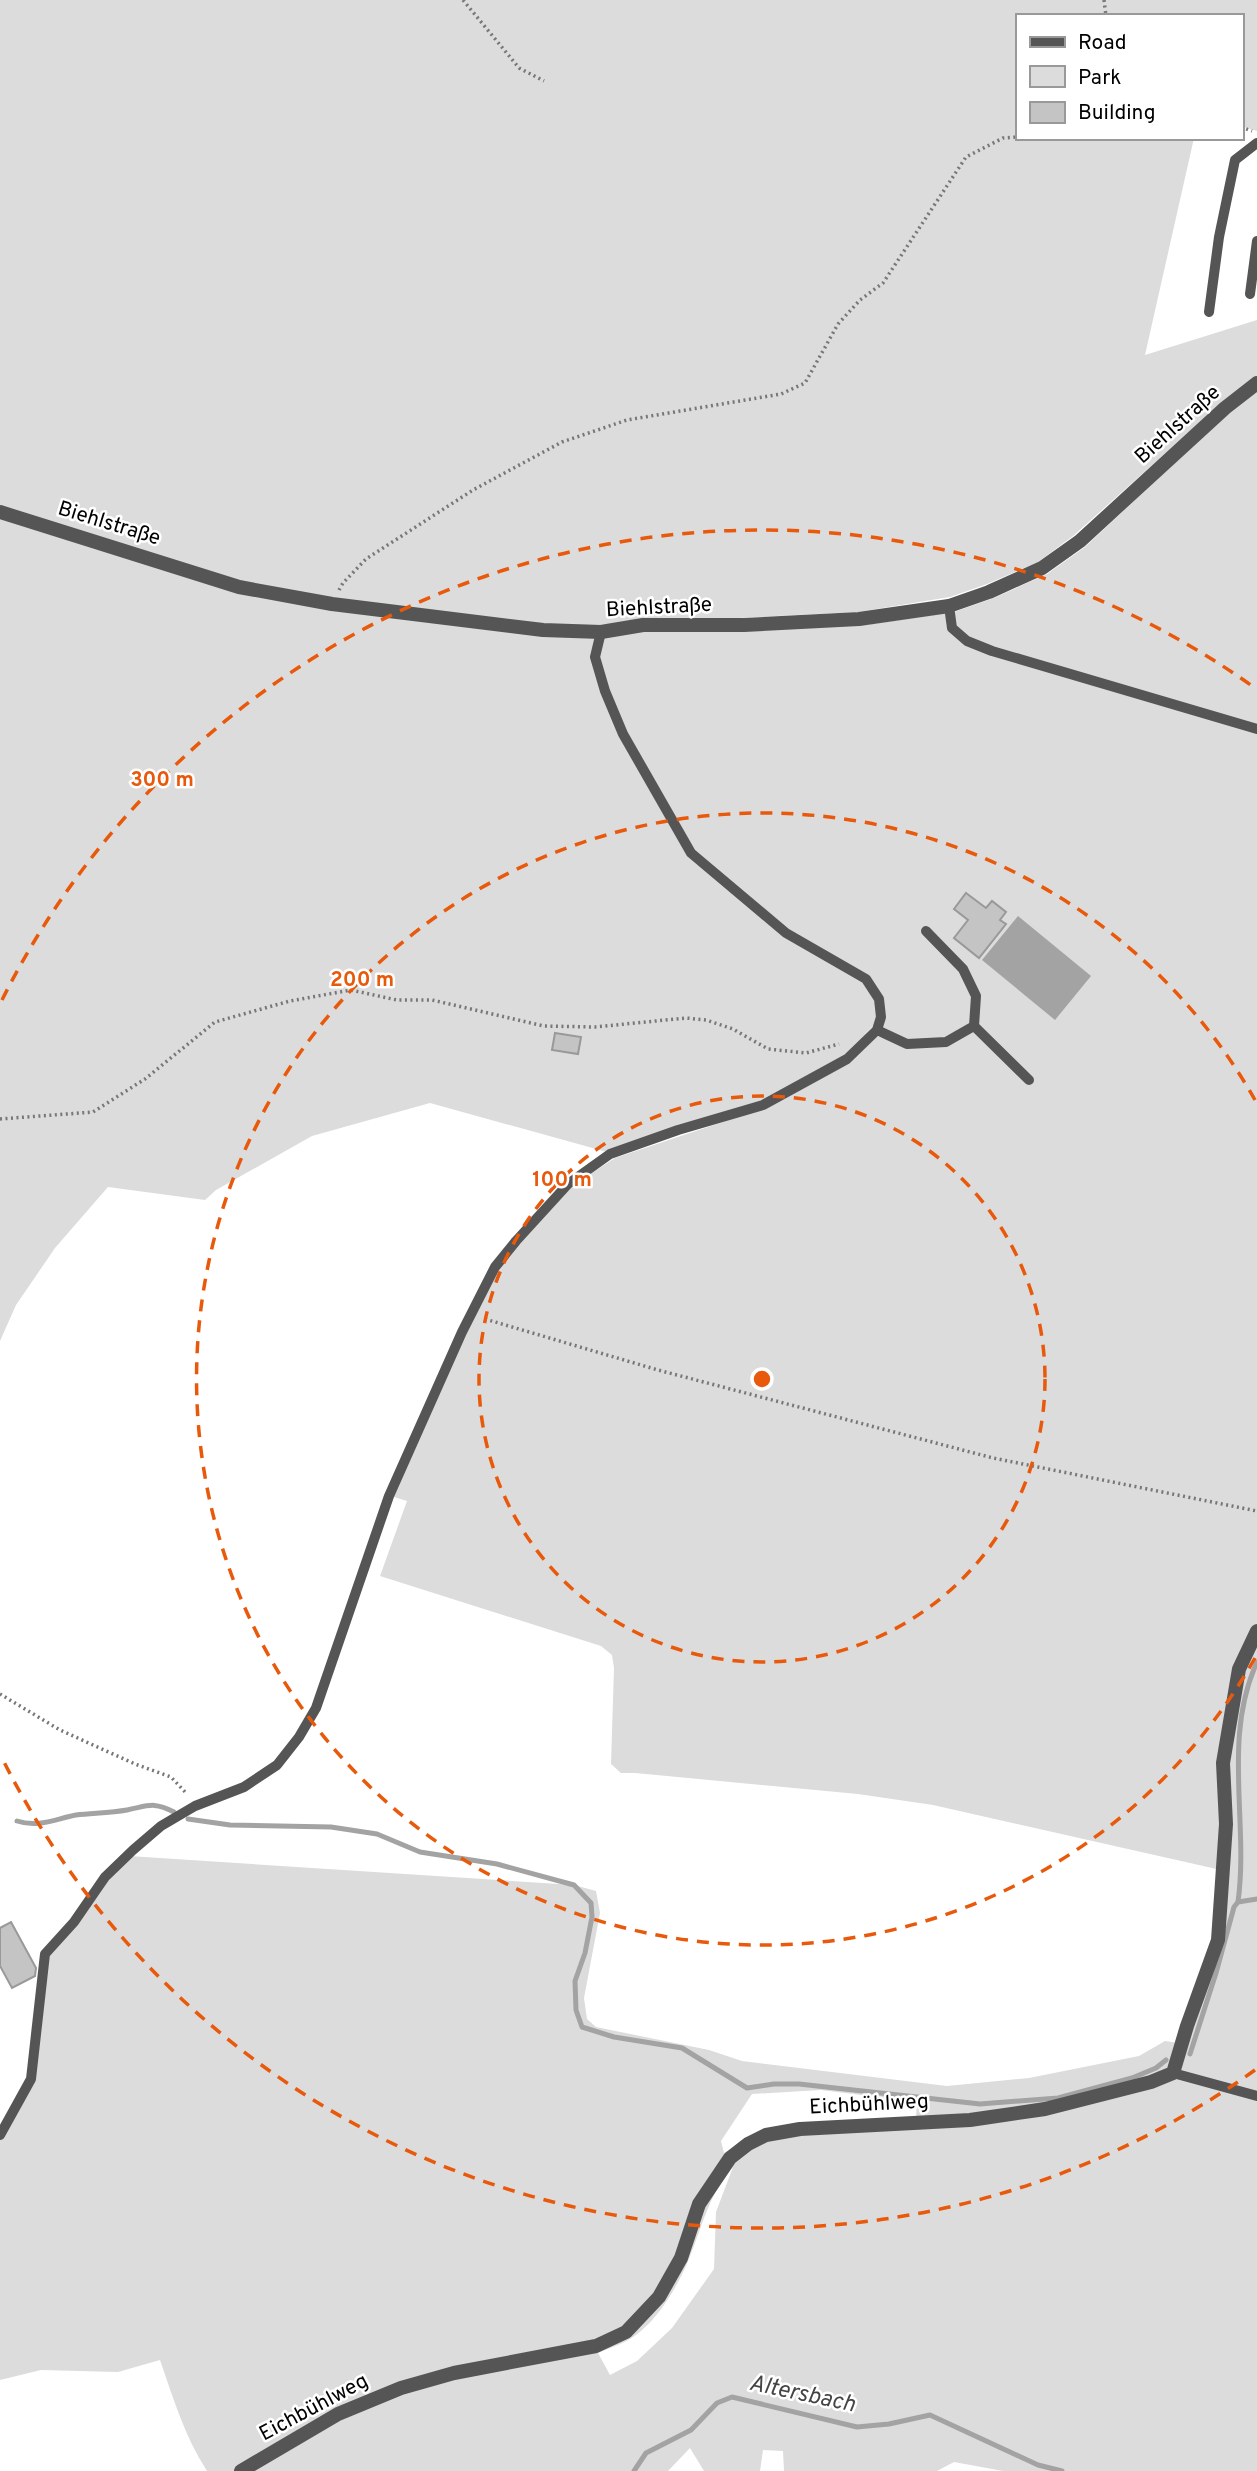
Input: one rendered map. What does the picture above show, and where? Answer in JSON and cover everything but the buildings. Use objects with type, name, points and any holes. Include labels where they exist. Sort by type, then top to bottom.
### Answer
[{"type":"street","name":"Biehlstraße","points":[[0,512],[239,587],[332,604],[543,630],[601,632],[643,625],[744,625],[859,619],[949,606],[989,592],[1042,568],[1080,541],[1225,408],[1257,383]]},
{"type":"street","points":[[1173,2073],[1218,1940],[1226,1824],[1223,1763],[1239,1669],[1257,1631]]},
{"type":"street","name":"Eichbühlweg","points":[[241,2471],[338,2414],[401,2388],[454,2373],[596,2346],[626,2332],[659,2297],[681,2258],[699,2204],[730,2158],[748,2144],[766,2135],[800,2129],[917,2125],[1020,2113],[1151,2082],[1173,2073]]},
{"type":"lane","points":[[1209,312],[1219,237],[1235,160],[1257,143]]},
{"type":"lane","points":[[1250,294],[1257,241]]},
{"type":"lane","points":[[949,606],[952,628],[967,641],[992,651],[1257,729]]},
{"type":"lane","points":[[0,2135],[32,2079],[45,1954],[74,1922],[105,1877],[127,1856],[161,1826],[195,1806],[244,1787],[277,1765],[299,1737],[316,1708],[389,1496],[495,1267],[534,1219],[568,1184],[610,1154],[678,1130],[763,1105],[847,1059],[877,1030],[881,1017],[878,999],[866,979],[786,933],[691,853],[623,734],[605,691],[595,657],[601,632]]},
{"type":"lane","points":[[926,931],[963,969],[976,996],[974,1026],[1029,1080]]},
{"type":"lane","points":[[877,1030],[907,1044],[946,1042],[974,1026]]},
{"type":"lane","points":[[1173,2073],[1257,2096]]},
{"type":"path","points":[[463,0],[519,68],[544,80]]},
{"type":"path","points":[[332,604],[343,583],[366,559],[472,489],[562,442],[627,421],[781,394],[805,383],[838,324],[860,300],[883,283],[966,157],[1003,138],[1016,137]]},
{"type":"path","points":[[0,1119],[93,1112],[145,1079],[215,1021],[290,1001],[351,990],[397,1000],[432,1000],[544,1026],[595,1027],[686,1018],[706,1020],[733,1028],[768,1049],[806,1053],[836,1046],[847,1039]]},
{"type":"path","points":[[472,1316],[658,1370],[993,1458],[1257,1511]]},
{"type":"path","points":[[0,1694],[61,1730],[135,1764],[171,1777],[181,1785],[195,1806]]},
{"type":"green space","points":[[0,0],[1257,0],[1257,131],[1243,127],[1243,14],[1016,14],[1016,140],[1194,140],[1145,355],[1257,320],[1257,376],[1221,403],[1073,536],[1038,562],[987,584],[950,597],[858,612],[598,625],[592,658],[602,692],[620,735],[689,855],[785,935],[864,980],[867,978],[788,931],[693,851],[626,733],[608,690],[598,656],[601,632],[865,625],[954,612],[994,598],[1047,574],[1085,547],[1229,412],[1257,391],[1257,2471],[1003,2471],[954,2462],[937,2471],[784,2471],[783,2451],[763,2450],[760,2471],[704,2471],[690,2448],[668,2471],[207,2471],[186,2431],[160,2360],[118,2372],[41,2370],[0,2380],[0,2139],[34,2080],[47,1956],[76,1923],[106,1878],[129,1856],[574,1885],[596,1891],[600,1913],[584,1998],[587,2019],[596,2027],[709,2050],[742,2061],[947,2086],[1029,2078],[1139,2056],[1165,2041],[1179,2043],[1216,1940],[1221,1870],[933,1805],[858,1794],[621,1773],[611,1764],[614,1668],[612,1655],[601,1646],[380,1576],[407,1501],[391,1496],[465,1333],[498,1268],[537,1220],[570,1187],[615,1158],[765,1108],[849,1061],[877,1036],[905,1046],[907,1041],[873,1026],[845,1056],[762,1103],[678,1125],[607,1152],[430,1103],[312,1136],[216,1190],[205,1200],[108,1187],[55,1248],[16,1305],[0,1341]],"holes":[[[821,2090],[917,2102],[916,2118],[799,2125],[765,2131],[724,2153],[721,2141],[752,2094]],[[733,2167],[716,2212],[714,2269],[672,2328],[637,2361],[610,2375],[598,2353],[636,2335],[663,2307],[685,2269],[712,2200]]]},
{"type":"shaded area","points":[[1018,916],[1091,976],[1055,1020],[982,960]]},
{"type":"waterway","points":[[1238,1902],[1241,1872],[1238,1781],[1241,1721],[1257,1662]]},
{"type":"waterway","points":[[17,1821],[39,1823],[150,1805],[161,1806],[174,1812]]},
{"type":"waterway","points":[[188,1819],[230,1825],[331,1827],[377,1834],[420,1852],[497,1864],[574,1885],[591,1903],[592,1917],[585,1953],[575,1981],[576,2010],[582,2027],[614,2037],[682,2048],[747,2088],[799,2084],[980,2104],[1058,2098],[1132,2078],[1156,2068],[1166,2060]]},
{"type":"waterway","points":[[1190,2054],[1234,1907],[1238,1902],[1257,1899]]},
{"type":"waterway","name":"Altersbach","points":[[634,2471],[646,2453],[691,2430],[717,2403],[732,2397],[857,2427],[889,2424],[930,2415],[1038,2465],[1062,2471]]}]
